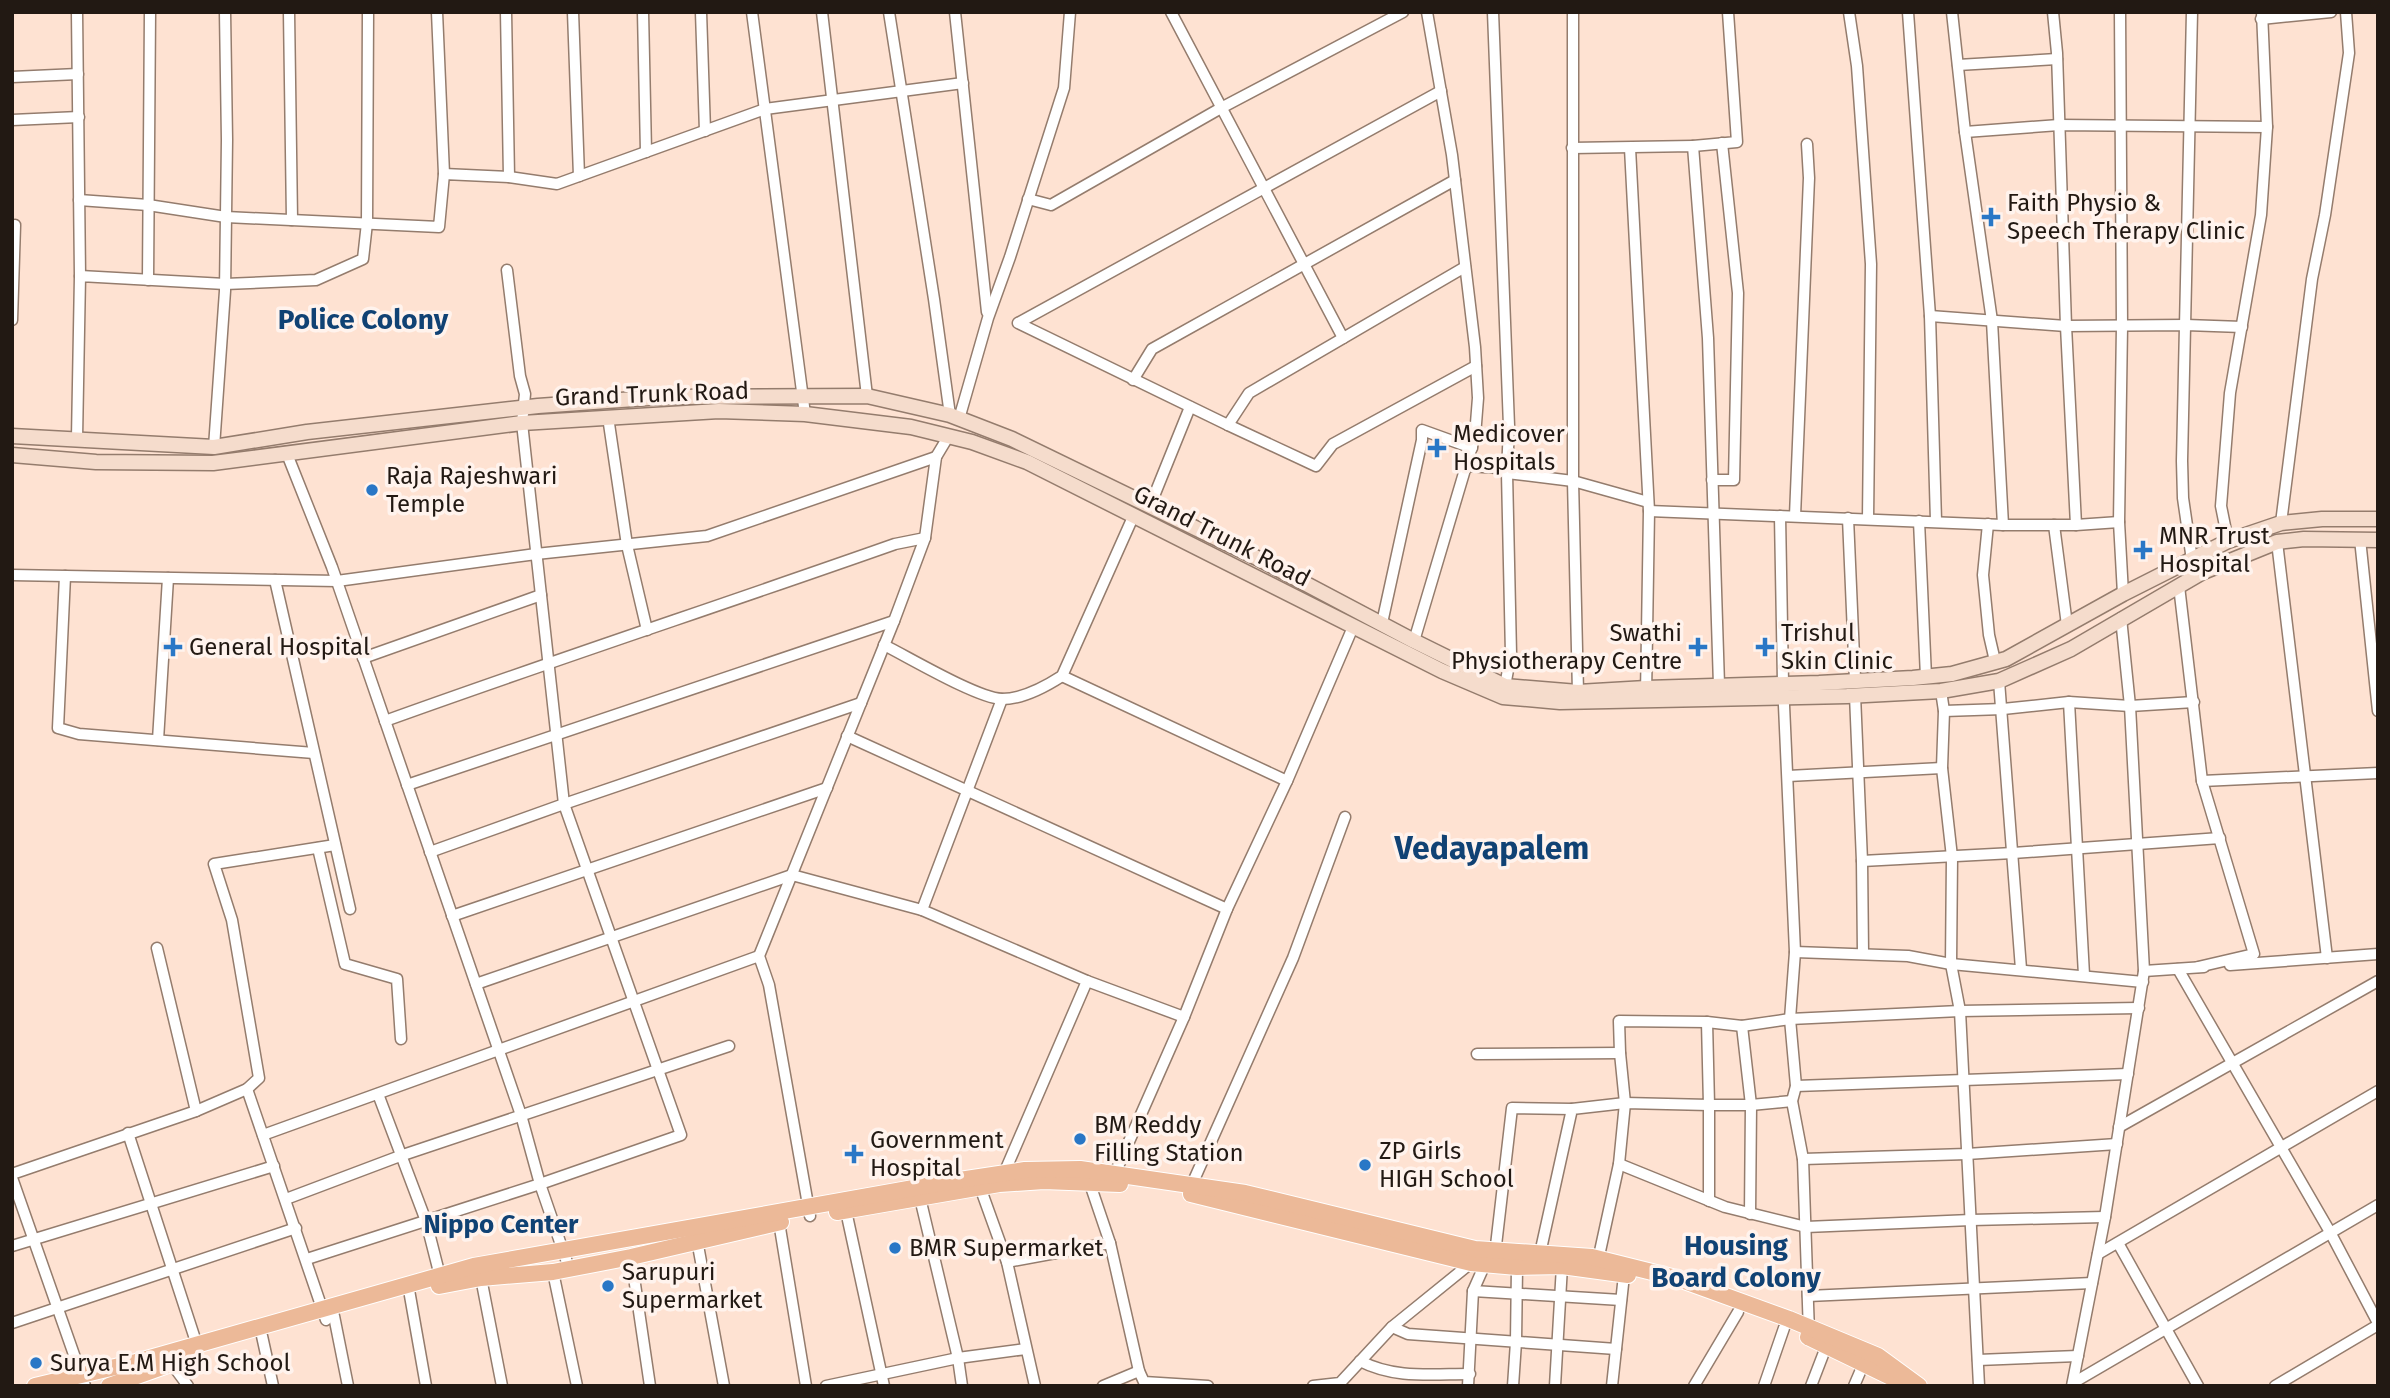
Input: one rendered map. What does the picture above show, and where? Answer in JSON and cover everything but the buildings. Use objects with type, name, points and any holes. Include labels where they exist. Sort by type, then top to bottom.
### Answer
[{"type":"main road","points":[[12,436],[214,447],[307,432],[524,407],[662,397],[867,396],[954,417],[1012,439],[1505,686],[1578,692],[1646,694],[1719,685],[1784,690],[1819,683],[1952,674],[2006,659],[2123,594],[2228,541],[2281,523],[2322,519],[2378,520],[2374,529],[2378,539]]},
{"type":"main road","points":[[911,427],[915,407]]},
{"type":"main road","name":"Grand Trunk Road","points":[[12,455],[96,462],[214,463],[522,423],[719,411],[806,414],[911,427],[972,442],[1027,462],[1442,671],[1503,697],[1560,702],[1646,694],[1784,690],[1855,695],[1941,691],[1999,681],[2071,649],[2203,572],[2277,542],[2304,539],[2378,539]]},
{"type":"main road","points":[[972,442],[976,425]]},
{"type":"main road","points":[[1126,514],[1127,495]]},
{"type":"main road","points":[[1153,527],[1154,508]]},
{"type":"main road","points":[[109,1386],[140,1381],[171,1363],[441,1280],[561,1270],[631,1257],[779,1222],[809,1211],[846,1211],[981,1187],[1025,1170],[1080,1169],[1112,1178],[1190,1190],[1486,1261],[1517,1267],[1539,1260],[1562,1266],[1597,1265],[1624,1275],[1667,1283],[1784,1328],[1809,1332],[1826,1347],[1901,1384]]},
{"type":"main road","points":[[35,1386],[83,1380],[197,1345],[328,1315],[441,1280],[474,1266],[1002,1179],[1090,1184],[1112,1178]]},
{"type":"main road","points":[[1190,1190],[1245,1193],[1475,1249],[1486,1261],[1539,1260],[1597,1265],[1676,1278],[1809,1332],[1878,1356],[1919,1386]]},
{"type":"street","points":[[77,12],[80,276],[77,438]]},
{"type":"street","points":[[148,280],[150,12]]},
{"type":"street","points":[[214,447],[225,284],[225,12]]},
{"type":"street","points":[[289,12],[292,220]]},
{"type":"street","points":[[80,276],[225,284],[316,280],[363,259],[367,223],[368,12]]},
{"type":"street","points":[[79,200],[148,205],[226,217],[439,227],[444,174],[437,12]]},
{"type":"street","points":[[506,12],[509,177]]},
{"type":"street","points":[[573,12],[579,176]]},
{"type":"street","points":[[643,12],[646,152]]},
{"type":"street","points":[[701,12],[705,131]]},
{"type":"street","points":[[752,12],[806,414]]},
{"type":"street","points":[[822,12],[867,396]]},
{"type":"street","points":[[889,12],[954,417]]},
{"type":"street","points":[[956,12],[988,317]]},
{"type":"street","points":[[954,417],[1064,88],[1070,12]]},
{"type":"street","points":[[1171,12],[1343,338]]},
{"type":"street","points":[[1028,199],[1051,205],[1221,108],[1404,12]]},
{"type":"street","points":[[1414,641],[1472,448],[1478,398],[1455,180],[1427,12]]},
{"type":"street","points":[[1493,12],[1509,426],[1507,472],[1511,654],[1505,686]]},
{"type":"street","points":[[1573,12],[1573,481],[1578,692]]},
{"type":"street","points":[[1572,148],[1693,146],[1737,142],[1728,12]]},
{"type":"street","points":[[1849,12],[1857,66],[1871,264],[1868,519]]},
{"type":"street","points":[[1908,12],[1930,316],[1936,521]]},
{"type":"street","points":[[1952,12],[1965,132],[1992,321],[2003,525]]},
{"type":"street","points":[[2053,12],[2076,525]]},
{"type":"street","points":[[2120,12],[2122,326],[2119,522],[2123,594]]},
{"type":"street","points":[[2192,12],[2182,461],[2183,498],[2192,560]]},
{"type":"street","points":[[2228,541],[2221,506],[2230,393],[2261,215],[2267,127],[2262,16],[2331,12]]},
{"type":"street","points":[[2281,523],[2312,279],[2325,215],[2349,53],[2346,12]]},
{"type":"street","points":[[1958,65],[2057,60]]},
{"type":"street","points":[[12,77],[78,74]]},
{"type":"street","points":[[444,174],[509,177],[557,184],[765,109],[963,83]]},
{"type":"street","points":[[1441,91],[1018,323],[1316,466],[1333,444],[1476,366]]},
{"type":"street","points":[[12,120],[79,117]]},
{"type":"street","points":[[1965,132],[2059,125],[2267,127]]},
{"type":"street","points":[[1712,480],[1734,480],[1738,293],[1722,143]]},
{"type":"street","points":[[1795,516],[1809,178],[1807,144]]},
{"type":"street","points":[[1693,146],[1708,338],[1719,685]]},
{"type":"street","points":[[1630,148],[1649,507],[1646,694]]},
{"type":"street","points":[[1133,380],[1152,349],[1455,180]]},
{"type":"street","points":[[12,320],[15,225]]},
{"type":"street","points":[[1228,425],[1249,393],[1465,267]]},
{"type":"street","points":[[307,1259],[540,1184],[681,1135],[564,804],[522,423],[525,394],[520,376],[507,270]]},
{"type":"street","points":[[1930,316],[2066,326],[2242,327]]},
{"type":"street","points":[[1154,508],[1190,407]]},
{"type":"street","points":[[608,418],[627,545],[646,630]]},
{"type":"street","points":[[1382,623],[1422,430],[1472,448]]},
{"type":"street","points":[[809,1211],[769,985],[759,956],[925,538],[936,457],[948,437]]},
{"type":"street","points":[[287,454],[337,581],[521,1115],[540,1184],[563,1250],[561,1270],[577,1386]]},
{"type":"street","points":[[12,575],[337,581],[536,554],[707,536],[936,457]]},
{"type":"street","points":[[1466,466],[1500,468],[1507,472],[1573,481],[1649,507],[1713,514],[2003,525],[2119,522]]},
{"type":"street","points":[[884,645],[977,692],[1002,699],[1041,690],[1062,676],[1126,514]]},
{"type":"street","points":[[1780,516],[1795,952],[1790,1019],[1796,1086],[1792,1101],[1803,1159],[1809,1332]]},
{"type":"street","points":[[1848,518],[1854,680]]},
{"type":"street","points":[[1919,521],[1926,677]]},
{"type":"street","points":[[1988,524],[1983,575],[1989,635],[1995,661]]},
{"type":"street","points":[[2054,525],[2067,625]]},
{"type":"street","points":[[385,720],[895,544],[925,538]]},
{"type":"street","points":[[2360,539],[2378,711]]},
{"type":"street","points":[[2277,542],[2327,958]]},
{"type":"street","points":[[65,576],[58,728],[79,734],[314,753]]},
{"type":"street","points":[[158,740],[168,578]]},
{"type":"street","points":[[275,580],[350,909]]},
{"type":"street","points":[[2179,586],[2202,781],[2254,954],[2198,967]]},
{"type":"street","points":[[363,658],[541,595]]},
{"type":"street","points":[[2073,1384],[2105,1217],[2143,977],[2130,706],[2121,618]]},
{"type":"street","points":[[407,785],[894,621]]},
{"type":"street","points":[[1112,1178],[1184,1017],[1227,909],[1287,781],[1353,627]]},
{"type":"street","points":[[1062,676],[1287,781]]},
{"type":"street","points":[[1999,681],[2021,969]]},
{"type":"street","points":[[1941,691],[1944,711],[1942,768],[1952,857],[1951,964],[1960,1011],[1979,1386]]},
{"type":"street","points":[[1855,695],[1863,953]]},
{"type":"street","points":[[922,910],[1002,699]]},
{"type":"street","points":[[1944,711],[2003,709],[2069,702],[2130,706],[2194,702]]},
{"type":"street","points":[[2069,702],[2084,975]]},
{"type":"street","points":[[430,852],[861,703]]},
{"type":"street","points":[[847,736],[1227,909]]},
{"type":"street","points":[[1788,776],[1942,768]]},
{"type":"street","points":[[2202,781],[2378,773]]},
{"type":"street","points":[[452,916],[827,788]]},
{"type":"street","points":[[1190,1190],[1293,958],[1345,817]]},
{"type":"street","points":[[1862,861],[2220,838]]},
{"type":"street","points":[[83,1380],[12,1176],[196,1111],[247,1089],[259,1078],[232,920],[214,864],[335,845]]},
{"type":"street","points":[[318,848],[345,964],[397,979],[401,1039]]},
{"type":"street","points":[[476,984],[792,875],[922,910],[1087,981],[1184,1017]]},
{"type":"street","points":[[158,948],[196,1111]]},
{"type":"street","points":[[1795,952],[1908,956],[1951,964],[2143,977],[2198,967],[2378,954]]},
{"type":"street","points":[[263,1135],[759,956]]},
{"type":"street","points":[[2178,969],[2330,1232],[2378,1324],[2275,1386]]},
{"type":"street","points":[[1002,1179],[1087,981]]},
{"type":"street","points":[[2119,1127],[2378,981]]},
{"type":"street","points":[[1597,1265],[1619,1164],[1625,1103],[1619,1021],[1707,1022],[1742,1026],[1790,1019],[1960,1011],[2138,1008]]},
{"type":"street","points":[[1707,1022],[1709,1201]]},
{"type":"street","points":[[1742,1026],[1751,1105],[1751,1214]]},
{"type":"street","points":[[286,1199],[400,1156],[729,1046]]},
{"type":"street","points":[[1477,1054],[1620,1053]]},
{"type":"street","points":[[1796,1086],[2128,1074]]},
{"type":"street","points":[[247,1089],[328,1315],[348,1386]]},
{"type":"street","points":[[2098,1254],[2378,1091]]},
{"type":"street","points":[[378,1094],[426,1221],[441,1280]]},
{"type":"street","points":[[1360,1361],[1377,1370],[1391,1373],[1469,1380],[1473,1291],[1486,1261],[1512,1108],[1572,1109],[1625,1103],[1751,1105],[1792,1101]]},
{"type":"street","points":[[1539,1260],[1572,1109]]},
{"type":"street","points":[[128,1133],[197,1345]]},
{"type":"street","points":[[1803,1159],[1967,1154],[2116,1144]]},
{"type":"street","points":[[1619,1164],[1709,1201],[1806,1227],[2105,1217]]},
{"type":"street","points":[[12,1246],[274,1166]]},
{"type":"street","points":[[1090,1184],[1110,1243],[1139,1371],[1144,1382],[1208,1386]]},
{"type":"street","points":[[981,1187],[1007,1262],[1035,1386]]},
{"type":"street","points":[[920,1198],[958,1358],[962,1386]]},
{"type":"street","points":[[2073,1384],[2378,1205]]},
{"type":"street","points":[[846,1211],[883,1381]]},
{"type":"street","points":[[779,1222],[806,1386]]},
{"type":"street","points":[[12,1323],[296,1228]]},
{"type":"street","points":[[697,1240],[724,1386]]},
{"type":"street","points":[[2118,1242],[2199,1386]]},
{"type":"street","points":[[1007,1262],[1110,1243]]},
{"type":"street","points":[[631,1257],[650,1386]]},
{"type":"street","points":[[1312,1386],[1341,1385],[1392,1327],[1486,1261]]},
{"type":"street","points":[[1555,1386],[1562,1266]]},
{"type":"street","points":[[1513,1386],[1517,1267]]},
{"type":"street","points":[[1612,1386],[1624,1275]]},
{"type":"street","points":[[481,1278],[502,1386]]},
{"type":"street","points":[[1808,1296],[2092,1283]]},
{"type":"street","points":[[410,1290],[426,1386]]},
{"type":"street","points":[[1473,1291],[1621,1300]]},
{"type":"street","points":[[1694,1386],[1738,1312]]},
{"type":"street","points":[[1392,1327],[1408,1334],[1616,1349]]},
{"type":"street","points":[[1764,1386],[1784,1328]]},
{"type":"street","points":[[262,1336],[273,1386]]},
{"type":"street","points":[[1811,1386],[1826,1347]]},
{"type":"street","points":[[826,1386],[883,1381],[958,1358],[1027,1349]]},
{"type":"street","points":[[1978,1360],[2078,1356]]},
{"type":"street","points":[[171,1363],[188,1386]]},
{"type":"street","points":[[1854,1386],[1863,1364]]},
{"type":"street","points":[[1103,1386],[1139,1371]]},
{"type":"place","name":"Faith Physio & Speech Therapy Clinic","points":[[1991,217]]},
{"type":"place","name":"Medicover Hospitals","points":[[1437,448]]},
{"type":"place","name":"Raja Rajeshwari Temple","points":[[372,490]]},
{"type":"place","name":"MNR Trust Hospital","points":[[2143,550]]},
{"type":"place","name":"General Hospital","points":[[173,647]]},
{"type":"place","name":"Swathi Physiotherapy Centre","points":[[1698,647]]},
{"type":"place","name":"Trishul Skin Clinic","points":[[1765,647]]},
{"type":"place","name":"BM Reddy Filling Station","points":[[1080,1139]]},
{"type":"place","name":"Government Hospital","points":[[854,1154]]},
{"type":"place","name":"ZP Girls HIGH School","points":[[1365,1165]]},
{"type":"place","name":"BMR Supermarket","points":[[895,1248]]},
{"type":"place","name":"Sarupuri Supermarket","points":[[608,1286]]},
{"type":"place","name":"Surya E.M High School","points":[[36,1363]]},
{"type":"district","name":"Police Colony","points":[[363,319]]},
{"type":"district","name":"Vedayapalem","points":[[1492,848]]},
{"type":"district","name":"Nippo Center","points":[[501,1224]]},
{"type":"district","name":"Housing Board Colony","points":[[1736,1261]]}]
